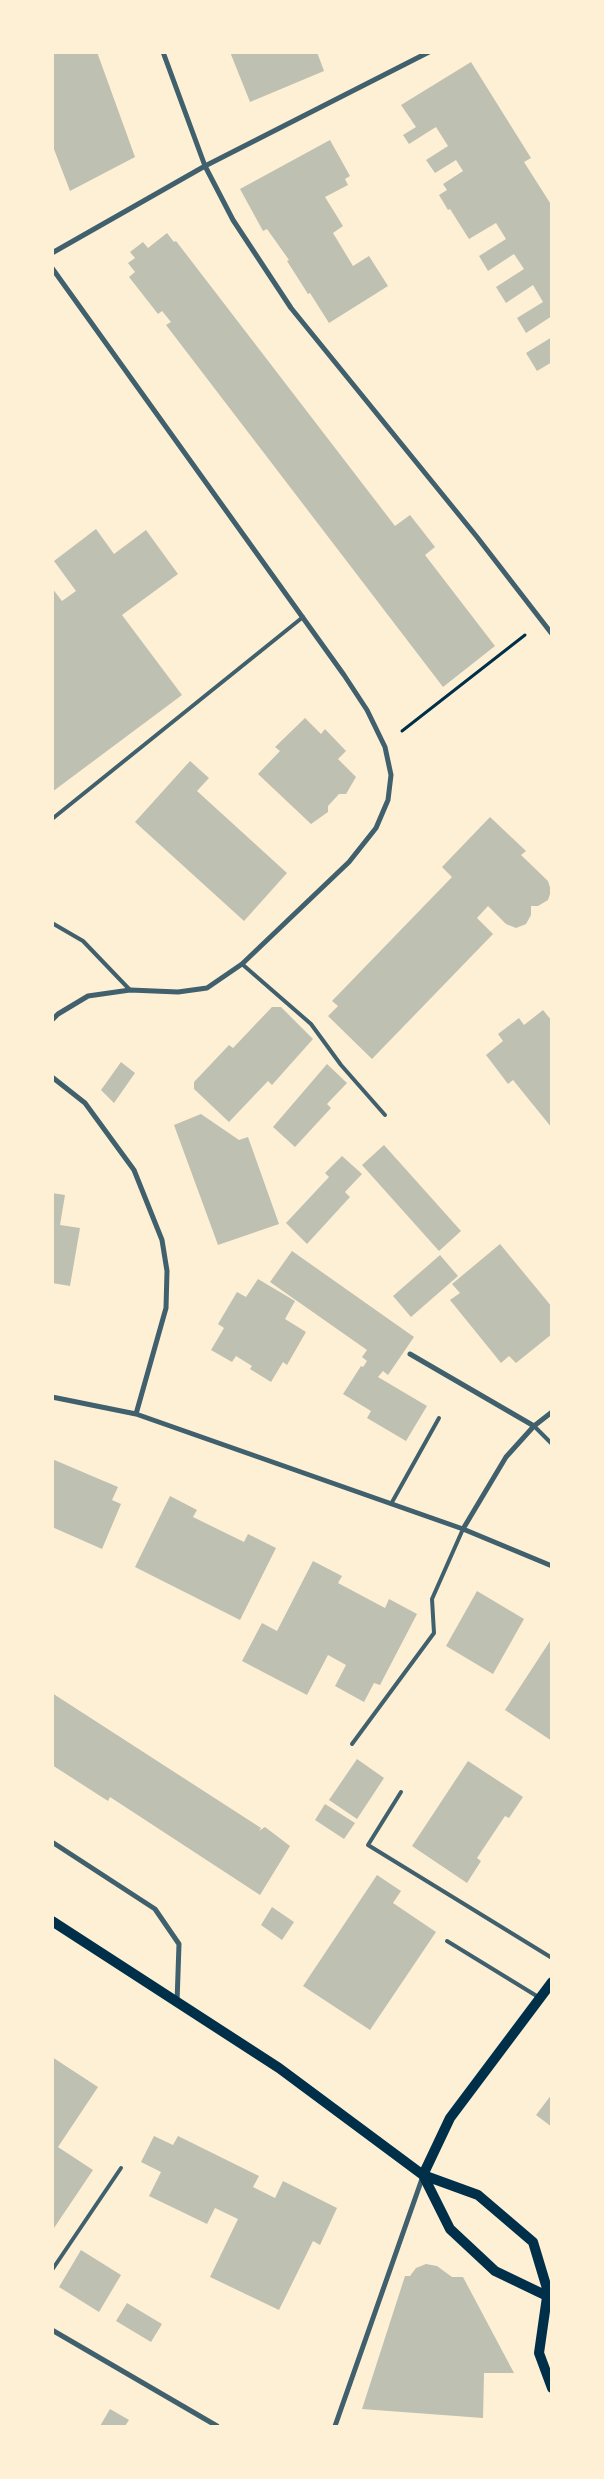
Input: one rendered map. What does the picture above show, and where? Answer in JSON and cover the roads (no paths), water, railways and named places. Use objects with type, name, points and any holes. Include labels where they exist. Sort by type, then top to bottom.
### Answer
[{"type":"main road","points":[[52,1921],[279,2068],[423,2175],[478,2194],[533,2242],[549,2301],[539,2353],[552,2388]]},
{"type":"main road","points":[[423,2175],[450,2118],[552,1982]]},
{"type":"main road","points":[[423,2175],[450,2229],[496,2271],[549,2301]]},
{"type":"street","points":[[163,52],[205,166],[233,220],[292,308],[477,537],[552,634]]},
{"type":"street","points":[[52,253],[205,166],[428,52]]},
{"type":"street","points":[[52,268],[303,617],[367,710],[385,747],[390,775],[388,800],[376,828],[350,862],[242,964],[207,988],[178,992],[130,990],[88,996],[58,1014],[52,1020]]},
{"type":"street","points":[[52,1077],[85,1103],[134,1170],[162,1240],[167,1272],[166,1308],[136,1414]]},
{"type":"street","points":[[410,1354],[534,1426]]},
{"type":"street","points":[[52,1397],[136,1414],[463,1529],[552,1566]]},
{"type":"street","points":[[463,1529],[506,1457],[534,1426],[552,1412]]},
{"type":"street","points":[[52,1842],[155,1909],[179,1944],[177,2003]]},
{"type":"street","points":[[335,2426],[423,2175]]},
{"type":"street","points":[[52,2330],[217,2426]]},
{"type":"lane","points":[[52,819],[303,617]]},
{"type":"lane","points":[[52,923],[84,941],[130,990]]},
{"type":"lane","points":[[242,964],[311,1024],[341,1065],[386,1116]]},
{"type":"lane","points":[[391,1504],[439,1418]]},
{"type":"lane","points":[[534,1426],[552,1444]]},
{"type":"lane","points":[[352,1744],[434,1633],[432,1599],[463,1529]]},
{"type":"lane","points":[[400,1792],[368,1845],[552,1958]]},
{"type":"lane","points":[[447,1941],[540,1998]]},
{"type":"lane","points":[[52,2270],[121,2168]]}]
